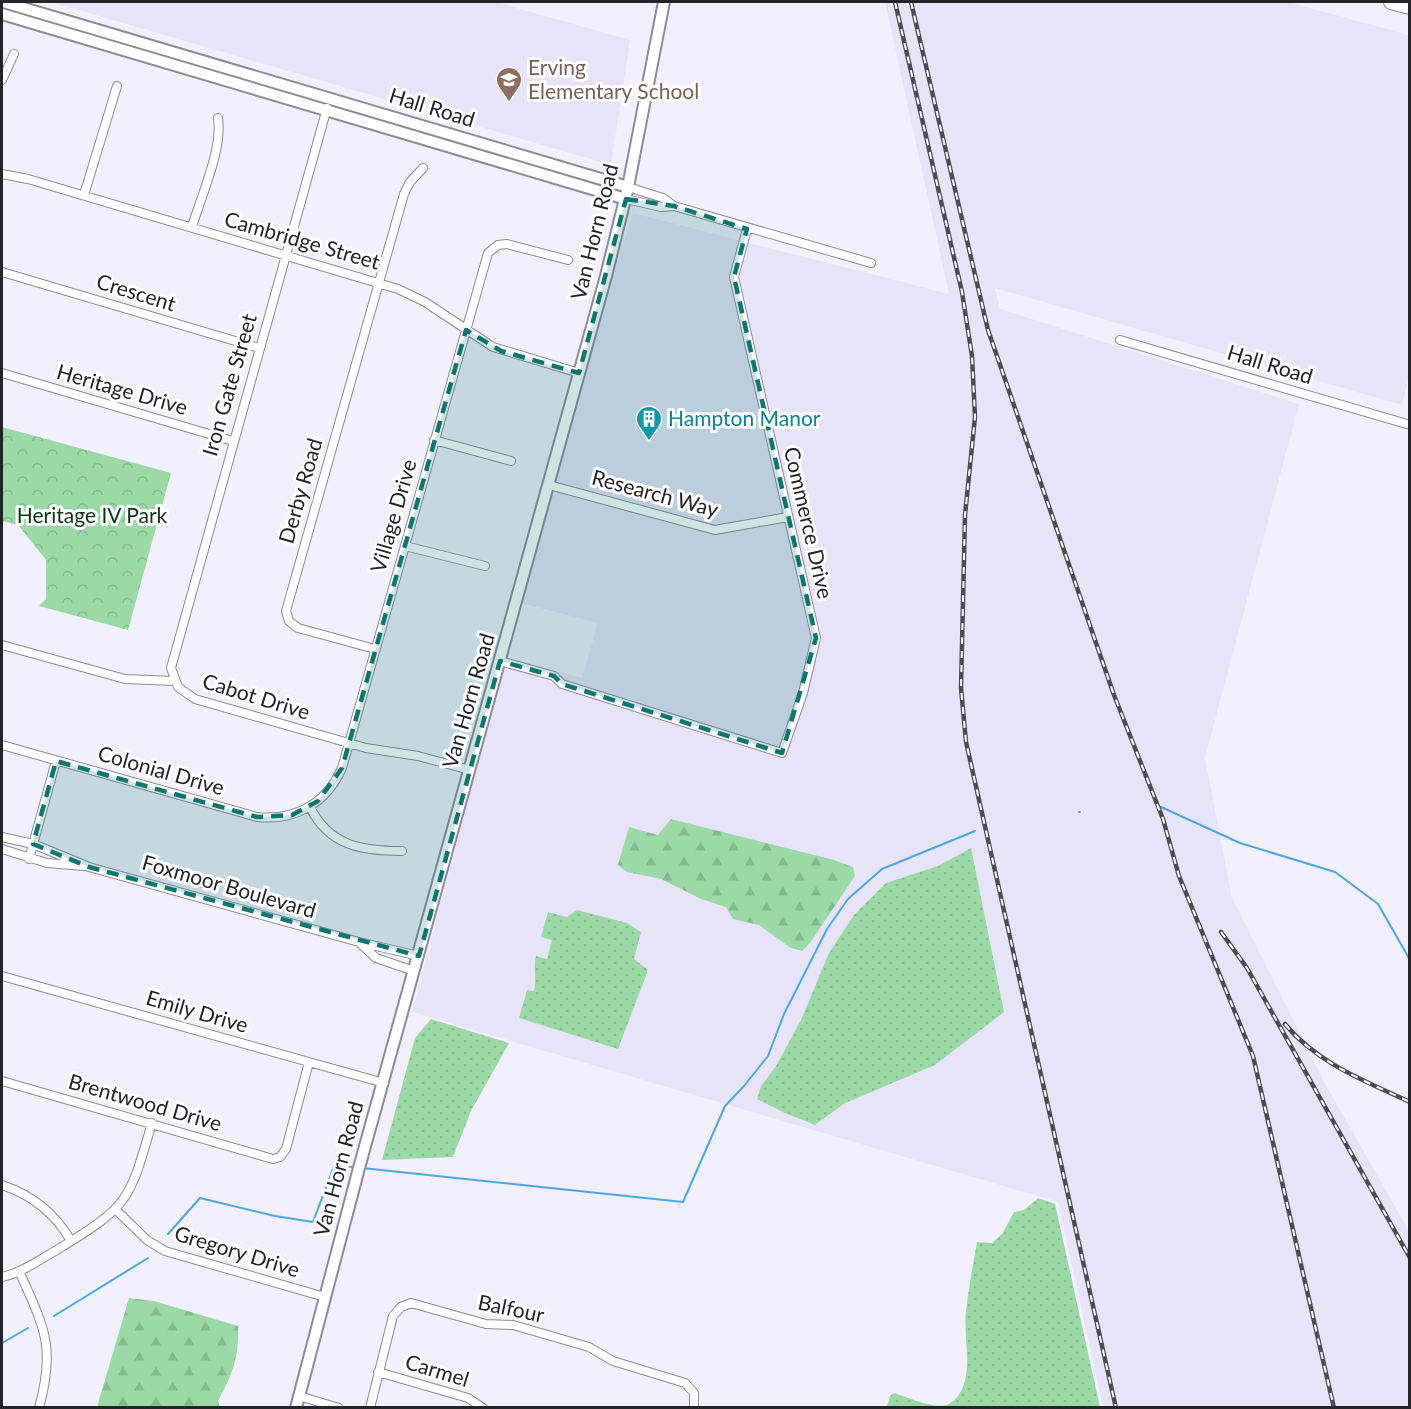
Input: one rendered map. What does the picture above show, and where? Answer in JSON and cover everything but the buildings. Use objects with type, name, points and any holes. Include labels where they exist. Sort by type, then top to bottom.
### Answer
[{"type":"highway","points":[[1391,2],[1410,7]]},
{"type":"main road","name":"Hall Road","points":[[3,2],[628,187]]},
{"type":"main road","name":"Van Horn Road","points":[[296,1407],[626,199],[664,2]]},
{"type":"main road","name":"Hall Road","points":[[2,14],[626,199]]},
{"type":"main road","points":[[173,65],[177,53]]},
{"type":"main road","points":[[385,127],[388,116]]},
{"type":"street","points":[[2,80],[14,54]]},
{"type":"street","points":[[84,195],[117,86]]},
{"type":"street","name":"Iron Gate Street","points":[[175,681],[171,668],[172,658],[330,98]]},
{"type":"street","points":[[192,227],[216,146],[220,128],[218,118]]},
{"type":"street","points":[[378,282],[404,194],[410,182],[423,168]]},
{"type":"street","name":"Cambridge Street","points":[[2,174],[84,195],[378,282],[414,296],[501,351],[579,373]]},
{"type":"street","name":"Hall Road","points":[[628,187],[663,198],[674,206],[747,229],[871,263]]},
{"type":"street","name":"Hall Road","points":[[626,199],[661,207],[674,206]]},
{"type":"street","name":"Commerce Drive","points":[[500,661],[554,676],[562,684],[782,753],[803,693],[816,638],[734,277],[747,229]]},
{"type":"street","name":"Village Drive","points":[[310,807],[335,782],[349,743],[488,253],[498,245],[513,246],[568,260]]},
{"type":"street","name":"Crescent","points":[[2,272],[259,348]]},
{"type":"street","name":"Derby Road","points":[[375,649],[298,628],[289,621],[286,611],[378,282]]},
{"type":"street","name":"Hall Road","points":[[1120,339],[1410,425]]},
{"type":"street","name":"Heritage Drive","points":[[2,373],[233,441]]},
{"type":"street","points":[[434,440],[512,461]]},
{"type":"street","name":"Research Way","points":[[549,485],[714,530],[788,518]]},
{"type":"street","points":[[405,546],[484,566]]},
{"type":"street","name":"Cabot Drive","points":[[2,645],[125,679],[175,681],[183,692],[195,699],[349,743],[470,770]]},
{"type":"street","name":"Colonial Drive","points":[[2,745],[257,817],[285,817],[310,807]]},
{"type":"street","points":[[29,859],[56,761]]},
{"type":"street","points":[[310,807],[326,831],[342,843],[374,851],[402,851]]},
{"type":"street","name":"Foxmoor Boulevard","points":[[2,837],[33,844],[89,867],[359,942],[418,956]]},
{"type":"street","name":"Foxmoor Boulevard","points":[[2,849],[29,859],[67,866],[89,867]]},
{"type":"street","name":"Foxmoor Boulevard","points":[[359,942],[376,958],[414,970]]},
{"type":"street","name":"Emily Drive","points":[[2,976],[384,1083]]},
{"type":"street","name":"Brentwood Drive","points":[[2,1081],[152,1123],[268,1159],[278,1158],[286,1149],[309,1062]]},
{"type":"street","points":[[2,1277],[19,1271],[71,1241],[116,1210],[136,1180],[152,1123]]},
{"type":"street","points":[[2,1185],[32,1198],[45,1209],[71,1241]]},
{"type":"street","name":"Gregory Drive","points":[[116,1210],[147,1240],[165,1251],[325,1297]]},
{"type":"street","points":[[19,1271],[42,1321],[47,1341],[49,1362],[39,1407]]},
{"type":"street","name":"Balfour","points":[[370,1407],[393,1316],[401,1307],[417,1304],[486,1324],[513,1325],[589,1347],[614,1361],[682,1381],[694,1393],[694,1407]]},
{"type":"street","name":"Carmel","points":[[378,1372],[468,1398],[483,1407]]},
{"type":"street","points":[[299,1396],[339,1407]]},
{"type":"highlighted area","points":[[626,199],[674,206],[747,229],[734,277],[816,638],[782,753],[562,684],[554,676],[500,661],[419,956],[89,867],[33,844],[56,761],[257,817],[292,815],[318,801],[342,768],[466,330],[501,351],[579,373]]},
{"type":"shaded area","name":"Erving Elementary School","points":[[51,2],[496,2],[630,40],[611,165]]},
{"type":"shaded area","points":[[885,2],[1288,2],[1409,35],[1410,372],[1402,405],[995,288],[1000,309],[1299,404],[1205,758],[1232,898],[1322,1078],[1409,1231],[1409,1407],[1103,1407],[1058,1202],[412,1012],[506,657],[582,678],[598,623],[521,603],[606,299],[633,213],[949,294]]},
{"type":"green space","name":"Heritage IV Park","points":[[2,427],[171,473],[128,630],[39,606],[46,599],[46,560],[18,525],[2,521]]},
{"type":"green space","points":[[671,819],[834,860],[853,867],[855,876],[810,943],[802,951],[791,948],[759,925],[733,919],[726,907],[701,899],[661,879],[627,872],[618,865],[629,827],[658,835]]},
{"type":"green space","points":[[971,848],[1004,1012],[935,1065],[845,1103],[815,1125],[757,1099],[761,1086],[776,1066],[801,1020],[829,953],[854,915],[886,883],[938,866]]},
{"type":"green space","points":[[577,910],[627,923],[641,932],[634,959],[647,969],[647,973],[618,1049],[519,1018],[527,990],[534,991],[536,956],[547,959],[552,940],[541,937],[548,912],[567,917]]},
{"type":"green space","points":[[431,1019],[509,1043],[471,1111],[453,1157],[382,1160],[415,1038]]},
{"type":"green space","points":[[1038,1198],[1055,1204],[1100,1407],[887,1407],[890,1396],[894,1393],[941,1406],[947,1405],[957,1397],[966,1375],[965,1321],[977,1242],[992,1243],[1002,1234],[1014,1212],[1024,1210]]},
{"type":"green space","points":[[129,1298],[154,1301],[238,1326],[236,1356],[228,1382],[218,1401],[220,1407],[97,1407]]},
{"type":"waterway","points":[[1161,807],[1240,843],[1335,872],[1378,904],[1410,960]]},
{"type":"waterway","points":[[362,1168],[683,1202],[725,1106],[768,1056],[784,1014],[827,929],[848,899],[882,869],[975,831]]},
{"type":"waterway","points":[[168,1234],[200,1198],[275,1216],[313,1222],[334,1166],[353,1167]]},
{"type":"waterway","points":[[54,1316],[148,1258]]},
{"type":"waterway","points":[[2,1343],[28,1328]]},
{"type":"railway","points":[[895,2],[962,292],[972,356],[975,417],[965,515],[961,688],[966,742],[1116,1408]]},
{"type":"railway","points":[[911,2],[988,330],[1114,695],[1163,819],[1179,876],[1253,1056],[1334,1408]]},
{"type":"railway","points":[[1221,932],[1247,968],[1410,1258]]},
{"type":"railway","points":[[1285,1024],[1312,1050],[1343,1070],[1410,1102]]},
{"type":"place","name":"Erving Elementary School","points":[[509,103]]},
{"type":"place","name":"Hampton Manor","points":[[649,442]]}]
